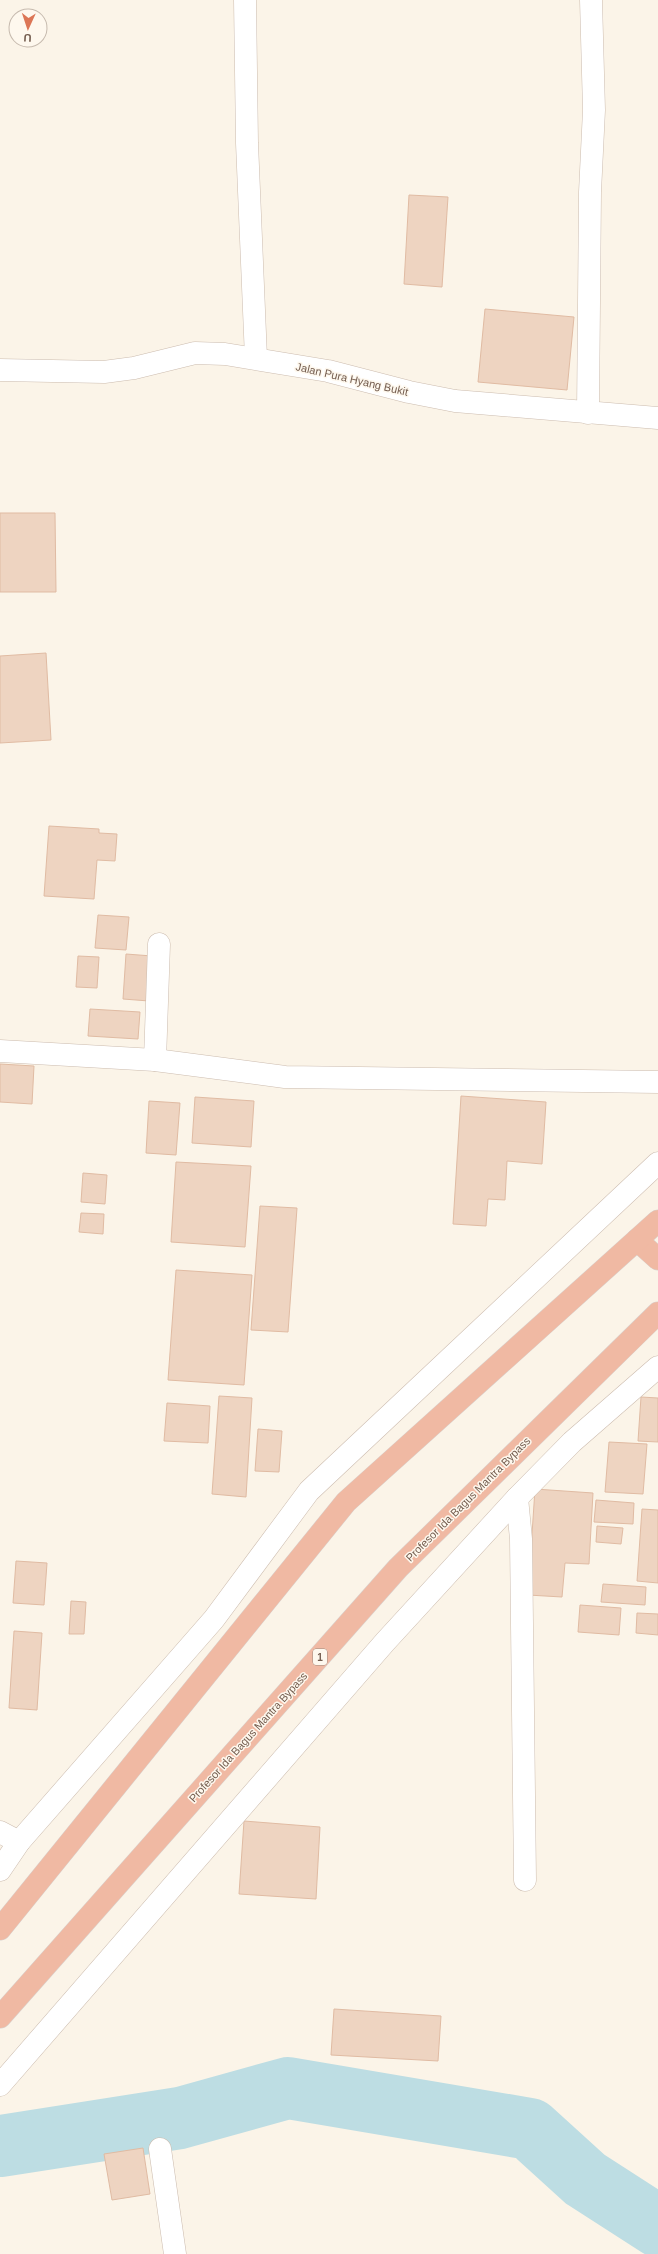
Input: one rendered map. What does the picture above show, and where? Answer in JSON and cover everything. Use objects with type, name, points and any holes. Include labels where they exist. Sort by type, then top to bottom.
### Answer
[{"type":"highway","points":[[0,1929],[346,1502],[658,1221]]},
{"type":"highway","points":[[637,1240],[658,1259]]},
{"type":"highway","name":"Profesor Ida Bagus Mantra Bypass","points":[[0,2017],[398,1568],[658,1313]]},
{"type":"street","points":[[245,0],[247,143],[256,358]]},
{"type":"street","points":[[588,413],[590,192],[594,110],[591,0]]},
{"type":"street","name":"Jalan Pura Hyang Bukit","points":[[0,370],[104,372],[134,368],[195,353],[256,358],[328,371],[409,392],[455,401],[658,418]]},
{"type":"street","points":[[155,1060],[159,944]]},
{"type":"street","points":[[0,1051],[155,1060],[285,1077],[658,1082]]},
{"type":"street","points":[[0,1870],[9,1837],[214,1619],[309,1491],[658,1163]]},
{"type":"street","points":[[6,2078],[385,1642],[517,1498],[572,1442],[658,1367]]},
{"type":"street","points":[[517,1498],[521,1539],[525,1880]]},
{"type":"street","points":[[160,2149],[175,2254]]},
{"type":"building","points":[[409,195],[448,197],[442,287],[404,284]]},
{"type":"building","points":[[485,309],[574,317],[567,390],[478,382]]},
{"type":"building","points":[[0,513],[55,513],[56,592],[0,592]]},
{"type":"building","points":[[46,653],[51,740],[0,743],[0,656]]},
{"type":"building","points":[[49,826],[99,829],[99,833],[117,834],[115,861],[97,860],[94,899],[44,896]]},
{"type":"building","points":[[98,915],[129,917],[126,950],[95,948]]},
{"type":"building","points":[[126,954],[152,956],[149,1001],[123,999]]},
{"type":"building","points":[[78,956],[99,957],[97,988],[76,987]]},
{"type":"building","points":[[90,1009],[140,1012],[138,1039],[88,1036]]},
{"type":"building","points":[[0,1064],[34,1066],[32,1104],[0,1102]]},
{"type":"building","points":[[461,1096],[546,1102],[542,1164],[507,1161],[505,1200],[488,1199],[486,1226],[453,1224]]},
{"type":"building","points":[[195,1097],[254,1101],[251,1147],[192,1143]]},
{"type":"building","points":[[149,1101],[180,1103],[176,1155],[146,1153]]},
{"type":"building","points":[[176,1162],[251,1166],[245,1247],[171,1242]]},
{"type":"building","points":[[83,1173],[107,1175],[105,1204],[81,1202]]},
{"type":"building","points":[[260,1206],[297,1208],[288,1332],[251,1330]]},
{"type":"building","points":[[81,1213],[104,1214],[103,1234],[79,1232]]},
{"type":"building","points":[[176,1270],[252,1275],[244,1385],[168,1380]]},
{"type":"building","points":[[219,1396],[252,1398],[246,1497],[212,1494]]},
{"type":"building","points":[[641,1397],[658,1398],[658,1442],[638,1441]]},
{"type":"building","points":[[167,1403],[210,1406],[208,1443],[164,1441]]},
{"type":"building","points":[[258,1429],[282,1431],[279,1472],[255,1471]]},
{"type":"building","points":[[609,1442],[647,1444],[643,1494],[605,1492]]},
{"type":"building","points":[[535,1489],[593,1493],[589,1564],[565,1563],[562,1597],[528,1595]]},
{"type":"building","points":[[596,1500],[634,1503],[633,1524],[594,1522]]},
{"type":"building","points":[[642,1509],[658,1510],[658,1583],[637,1581]]},
{"type":"building","points":[[597,1526],[623,1528],[621,1544],[596,1542]]},
{"type":"building","points":[[16,1561],[47,1563],[44,1605],[13,1603]]},
{"type":"building","points":[[603,1584],[646,1587],[645,1605],[601,1602]]},
{"type":"building","points":[[71,1601],[86,1602],[84,1634],[69,1634]]},
{"type":"building","points":[[580,1605],[621,1608],[619,1635],[578,1632]]},
{"type":"building","points":[[637,1613],[658,1614],[658,1635],[636,1633]]},
{"type":"building","points":[[14,1631],[42,1633],[37,1710],[9,1708]]},
{"type":"building","points":[[244,1821],[320,1827],[316,1899],[239,1894]]},
{"type":"building","points":[[334,2009],[441,2016],[438,2061],[331,2055]]},
{"type":"building","points":[[143,2148],[150,2194],[112,2200],[104,2154]]},
{"type":"waterway","points":[[0,2146],[180,2118],[288,2088],[530,2129],[585,2179],[658,2226]]}]
